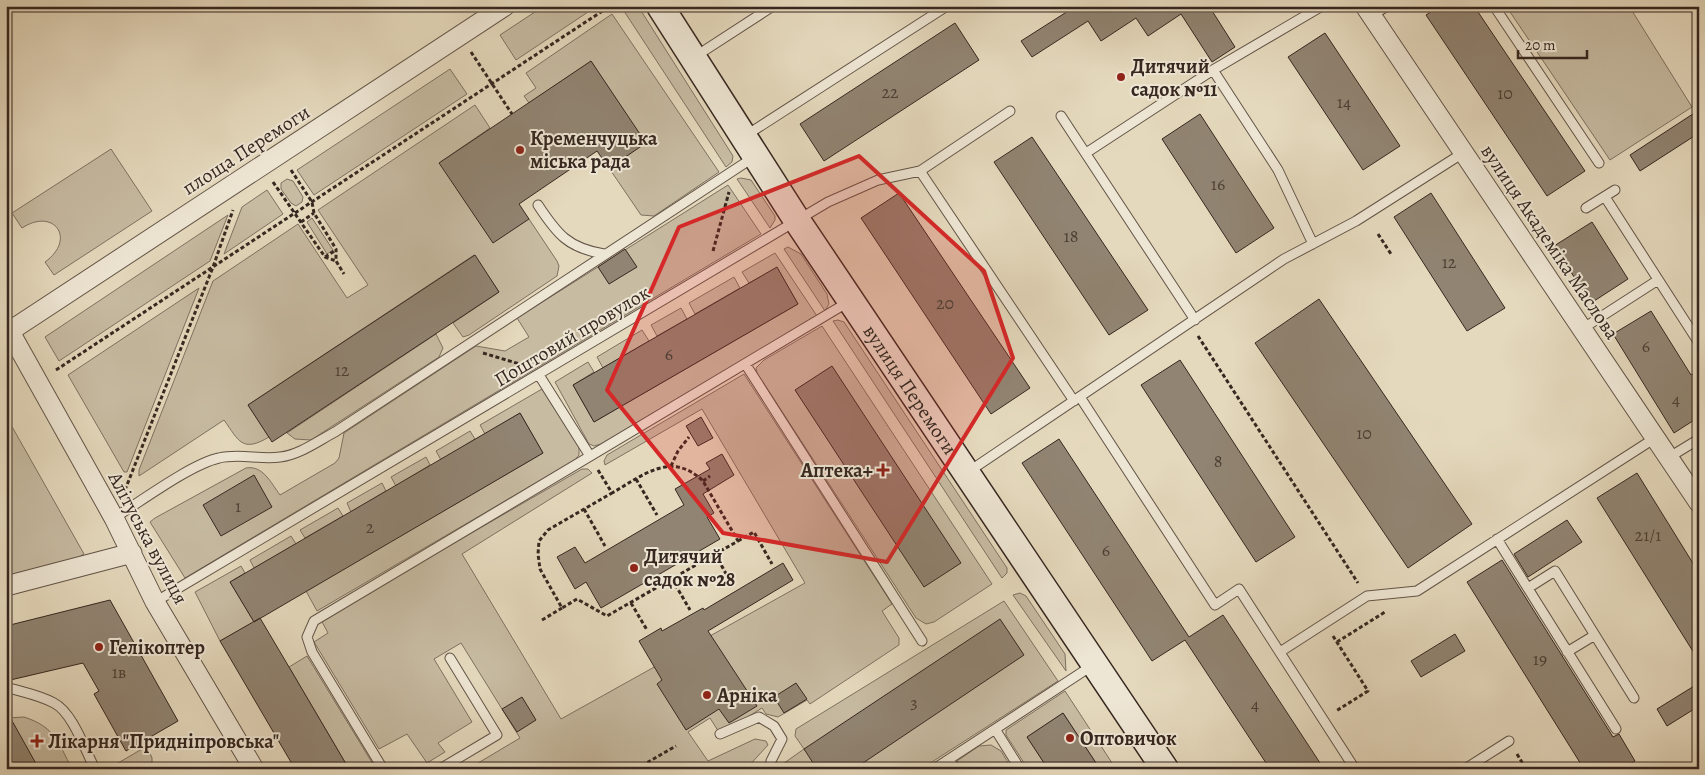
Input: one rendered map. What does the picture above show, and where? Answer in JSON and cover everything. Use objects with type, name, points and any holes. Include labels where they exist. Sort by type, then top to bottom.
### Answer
[{"type":"main road","name":"вулиця Перемоги","points":[[660,6],[798,222],[968,472],[1165,769]]},
{"type":"street","name":"площа Перемоги","points":[[8,328],[281,154],[505,6]]},
{"type":"street","name":"вулиця Академіка Маслова","points":[[1374,10],[1463,152],[1699,504]]},
{"type":"street","name":"Алітуська вулиця","points":[[8,328],[114,518],[155,602],[254,769]]},
{"type":"street","points":[[6,586],[132,553]]},
{"type":"lane","points":[[693,57],[773,6]]},
{"type":"lane","points":[[114,518],[199,465],[218,458],[237,455],[281,457],[294,454],[335,432],[604,254],[947,6]]},
{"type":"lane","points":[[1086,153],[1213,70],[1322,6]]},
{"type":"lane","points":[[1494,6],[1599,163]]},
{"type":"lane","points":[[1213,70],[1278,170],[1313,244]]},
{"type":"lane","name":"Поштовий провулок","points":[[155,602],[854,189],[878,180],[920,171],[1010,111]]},
{"type":"lane","points":[[1061,116],[1192,321]]},
{"type":"lane","points":[[968,472],[1284,259],[1405,192],[1463,152]]},
{"type":"lane","points":[[920,171],[1077,399],[1214,605],[1239,589],[1355,769]]},
{"type":"lane","points":[[1586,208],[1615,190]]},
{"type":"lane","points":[[1605,197],[1699,343]]},
{"type":"lane","points":[[538,205],[554,230],[571,245],[586,251],[604,254]]},
{"type":"lane","points":[[1582,329],[1658,280]]},
{"type":"lane","points":[[383,769],[312,652],[307,637],[314,621],[746,365],[852,300]]},
{"type":"lane","points":[[746,365],[922,641]]},
{"type":"lane","points":[[539,376],[590,456]]},
{"type":"lane","points":[[1280,652],[1367,596],[1417,591],[1655,438]]},
{"type":"lane","points":[[1668,458],[1699,439]]},
{"type":"lane","points":[[1497,539],[1616,730]]},
{"type":"lane","points":[[1528,588],[1555,571],[1634,698]]},
{"type":"lane","points":[[1567,652],[1595,635]]},
{"type":"lane","points":[[440,769],[497,735],[450,658]]},
{"type":"lane","points":[[934,769],[1096,663]]},
{"type":"lane","points":[[6,687],[54,703],[61,708],[68,716],[95,769]]},
{"type":"lane","points":[[720,734],[759,717],[774,726],[782,739],[771,761],[770,769]]},
{"type":"lane","points":[[995,730],[1020,769]]},
{"type":"lane","points":[[1465,769],[1508,741]]},
{"type":"lane","points":[[949,760],[955,769]]},
{"type":"path","points":[[56,370],[610,6]]},
{"type":"path","points":[[460,36],[512,114]]},
{"type":"path","points":[[281,154],[312,202],[314,213],[336,249],[336,260],[344,274]]},
{"type":"path","points":[[262,166],[293,214],[301,222],[325,257],[336,260]]},
{"type":"path","points":[[712,252],[730,191]]},
{"type":"path","points":[[125,490],[213,267],[233,210]]},
{"type":"path","points":[[301,222],[314,213]]},
{"type":"path","points":[[1378,234],[1392,254]]},
{"type":"path","points":[[325,257],[336,249]]},
{"type":"path","points":[[1192,321],[1367,596]]},
{"type":"path","points":[[463,348],[532,367]]},
{"type":"path","points":[[671,466],[678,451],[689,437]]},
{"type":"path","points":[[590,456],[612,493]]},
{"type":"path","points":[[562,608],[540,569],[539,540],[548,530],[655,468],[671,466],[696,474],[703,481],[738,540]]},
{"type":"path","points":[[703,481],[710,476]]},
{"type":"path","points":[[636,479],[657,516]]},
{"type":"path","points":[[584,509],[605,546]]},
{"type":"path","points":[[542,620],[577,599],[607,616],[754,532],[772,564]]},
{"type":"path","points":[[715,554],[734,588]]},
{"type":"path","points":[[672,579],[690,610]]},
{"type":"path","points":[[1337,642],[1417,591]]},
{"type":"path","points":[[631,603],[647,630]]},
{"type":"path","points":[[1324,623],[1368,691],[1324,720]]},
{"type":"path","points":[[636,769],[676,746]]},
{"type":"highlighted area","points":[[859,156],[984,271],[1013,358],[887,562],[723,533],[607,390],[679,227]]},
{"type":"shaded area","points":[[544,6],[597,6],[516,60],[500,35]]},
{"type":"shaded area","points":[[624,6],[638,6],[733,156],[732,162],[726,167],[622,8]]},
{"type":"shaded area","points":[[1506,6],[1629,6],[1692,107],[1610,160]]},
{"type":"shaded area","points":[[612,14],[719,172],[654,216],[641,215],[609,168],[645,143],[591,61],[529,103],[524,96],[536,88],[526,73]]},
{"type":"shaded area","points":[[450,69],[467,94],[314,195],[297,170]]},
{"type":"shaded area","points":[[475,105],[490,128],[439,163],[529,219],[557,261],[559,266],[557,276],[469,335],[463,337],[453,323],[499,292],[474,255],[248,405],[269,437],[260,442],[247,444],[238,439],[224,420],[139,476],[139,470],[213,281],[298,224],[347,298],[368,285],[318,210]]},
{"type":"shaded area","points":[[111,149],[152,211],[54,275],[45,262],[55,253],[59,244],[58,228],[52,223],[44,221],[33,222],[22,228],[12,213]]},
{"type":"shaded area","points":[[287,179],[293,181],[303,197],[302,202],[296,206],[291,203],[281,189],[281,183]]},
{"type":"shaded area","points":[[737,179],[751,180],[775,216],[775,220],[770,228]]},
{"type":"shaded area","points":[[728,185],[761,234],[185,578],[150,522],[155,518],[246,468],[257,469],[262,472],[280,495],[335,463],[339,458],[344,433],[476,346],[505,351],[529,337],[517,318]]},
{"type":"shaded area","points":[[267,190],[283,214],[224,254],[242,207]]},
{"type":"shaded area","points":[[228,215],[210,261],[59,361],[45,337]]},
{"type":"shaded area","points":[[312,218],[333,250],[327,254],[307,222]]},
{"type":"shaded area","points":[[788,247],[801,254],[827,294],[829,304],[825,311],[784,249]]},
{"type":"shaded area","points":[[775,253],[817,316],[601,444],[594,446],[589,444],[555,382],[588,362],[594,372],[573,385],[594,422],[798,304],[777,268],[749,283],[742,272]]},
{"type":"shaded area","points":[[734,277],[740,288],[695,314],[689,303]]},
{"type":"shaded area","points":[[199,288],[127,472],[124,472],[68,375]]},
{"type":"shaded area","points":[[681,308],[687,319],[657,336],[651,325]]},
{"type":"shaded area","points":[[833,321],[844,322],[1007,568],[1007,573],[1002,578]]},
{"type":"shaded area","points":[[822,326],[992,584],[934,622],[926,624],[916,618],[757,373],[756,368],[764,360]]},
{"type":"shaded area","points":[[642,330],[649,341],[603,368],[597,357]]},
{"type":"shaded area","points":[[436,334],[443,348],[439,357],[311,440],[295,439],[287,433]]},
{"type":"shaded area","points":[[744,374],[892,604],[882,611],[899,638],[899,645],[810,704],[807,700],[778,717],[766,714],[762,708],[720,734],[710,718],[688,732],[708,761],[755,739],[766,741],[768,745],[746,769],[468,769],[520,738],[461,643],[434,659],[472,722],[438,743],[445,752],[427,763],[407,734],[379,749],[314,642],[328,633],[321,620],[582,469],[588,469],[592,473],[462,554],[561,719],[805,583],[702,409],[605,465],[604,461],[607,455]]},
{"type":"shaded area","points":[[542,389],[579,447],[579,455],[575,460],[317,611],[306,591],[543,453],[520,413],[485,434],[480,425]]},
{"type":"shaded area","points":[[6,416],[84,554],[76,559],[6,577]]},
{"type":"shaded area","points":[[470,431],[475,439],[441,460],[436,451]]},
{"type":"shaded area","points":[[426,457],[430,465],[396,486],[391,477]]},
{"type":"shaded area","points":[[382,483],[386,491],[351,512],[347,503]]},
{"type":"shaded area","points":[[338,508],[343,516],[305,538],[300,530]]},
{"type":"shaded area","points":[[291,536],[296,544],[254,568],[250,560]]},
{"type":"shaded area","points":[[241,566],[245,573],[230,582],[254,622],[220,641],[195,592]]},
{"type":"shaded area","points":[[1020,593],[1026,596],[1065,654],[1066,671],[1013,595]]},
{"type":"shaded area","points":[[1004,601],[1058,681],[921,769],[782,769],[780,766],[804,749],[795,736],[796,729]]},
{"type":"shaded area","points":[[307,656],[376,769],[349,769],[289,667]]},
{"type":"shaded area","points":[[1065,691],[1116,769],[1100,769],[1063,713],[1027,737],[1048,769],[1028,769],[1006,735],[1006,730]]},
{"type":"shaded area","name":"Лікарня \"Придніпровська\"","points":[[24,717],[49,731],[59,743],[72,769],[6,769],[7,718]]},
{"type":"shaded area","points":[[991,745],[1001,751],[1012,769],[962,769],[957,761],[979,746]]},
{"type":"shaded area","points":[[147,746],[152,758],[152,769],[108,769]]},
{"type":"building","points":[[1076,6],[1209,6],[1235,47],[1212,62],[1181,14],[1148,36],[1136,18],[1101,41],[1088,21],[1032,57],[1021,41]]},
{"type":"building","points":[[1440,6],[1474,6],[1585,171],[1547,196],[1426,15]]},
{"type":"building","points":[[955,23],[979,60],[824,161],[800,124]]},
{"type":"building","points":[[1325,33],[1400,146],[1363,170],[1288,57]]},
{"type":"building","name":"Кременчуцька міська рада","points":[[591,61],[646,143],[609,168],[597,151],[519,204],[529,219],[493,243],[439,163]]},
{"type":"building","points":[[1699,110],[1699,133],[1640,171],[1630,155]]},
{"type":"building","points":[[1200,114],[1274,228],[1236,253],[1162,139]]},
{"type":"building","points":[[1032,137],[1148,310],[1109,335],[994,162]]},
{"type":"building","points":[[899,193],[1030,388],[991,414],[861,218]]},
{"type":"building","points":[[1431,193],[1505,308],[1467,331],[1394,217]]},
{"type":"building","points":[[1592,222],[1628,279],[1591,303],[1554,246]]},
{"type":"building","points":[[625,249],[637,267],[609,284],[598,267]]},
{"type":"building","points":[[475,255],[499,292],[272,442],[248,405]]},
{"type":"building","points":[[777,267],[798,304],[594,422],[573,385]]},
{"type":"building","points":[[1319,299],[1472,524],[1408,568],[1255,343]]},
{"type":"building","points":[[1651,311],[1691,375],[1699,371],[1699,417],[1674,433],[1613,334]]},
{"type":"building","points":[[1180,360],[1295,537],[1256,562],[1141,385]]},
{"type":"building","points":[[832,366],[961,563],[924,587],[795,390]]},
{"type":"building","points":[[520,413],[543,453],[254,622],[230,582]]},
{"type":"building","points":[[701,417],[713,438],[698,446],[686,426]]},
{"type":"building","points":[[1059,439],[1189,637],[1223,615],[1324,769],[1270,769],[1185,640],[1152,661],[1022,463]]},
{"type":"building","points":[[722,454],[734,475],[703,494],[714,513],[707,517],[720,539],[601,608],[586,582],[575,589],[557,557],[575,547],[585,563],[684,505],[675,489],[710,469],[706,463]]},
{"type":"building","points":[[1637,473],[1699,573],[1699,661],[1597,498]]},
{"type":"building","points":[[254,475],[272,507],[221,536],[203,505]]},
{"type":"building","points":[[1567,520],[1582,542],[1528,577],[1514,554]]},
{"type":"building","points":[[1502,560],[1613,737],[1619,734],[1635,761],[1622,769],[1584,769],[1467,582]]},
{"type":"building","points":[[783,563],[793,580],[708,631],[757,706],[729,723],[719,709],[686,730],[657,684],[662,680],[639,641],[661,628],[662,631],[703,608],[704,610]]},
{"type":"building","points":[[110,600],[178,721],[126,751],[94,694],[99,691],[83,663],[6,681],[6,626]]},
{"type":"building","points":[[260,618],[349,769],[295,769],[220,641]]},
{"type":"building","points":[[1000,619],[1024,655],[854,769],[817,769],[804,749]]},
{"type":"building","points":[[1455,634],[1465,651],[1421,677],[1411,661]]},
{"type":"building","points":[[796,683],[807,699],[784,713],[774,697]]},
{"type":"building","points":[[1699,683],[1699,706],[1667,726],[1657,709]]},
{"type":"building","points":[[522,697],[536,720],[517,732],[502,709]]},
{"type":"building","points":[[6,710],[39,769],[6,769]]},
{"type":"building","points":[[1063,713],[1100,769],[1048,769],[1027,737]]},
{"type":"place","name":"Дитячий садок №11","points":[[1121,77]]},
{"type":"place","name":"Кременчуцька міська рада","points":[[520,150]]},
{"type":"place","name":"Аптека+","points":[[883,470]]},
{"type":"place","name":"Дитячий садок №28","points":[[634,568]]},
{"type":"place","name":"Гелікоптер","points":[[99,647]]},
{"type":"place","name":"Арніка","points":[[707,695]]},
{"type":"place","name":"Оптовичок","points":[[1070,738]]},
{"type":"place","name":"Лікарня \"Придніпровська\"","points":[[37,741]]}]
